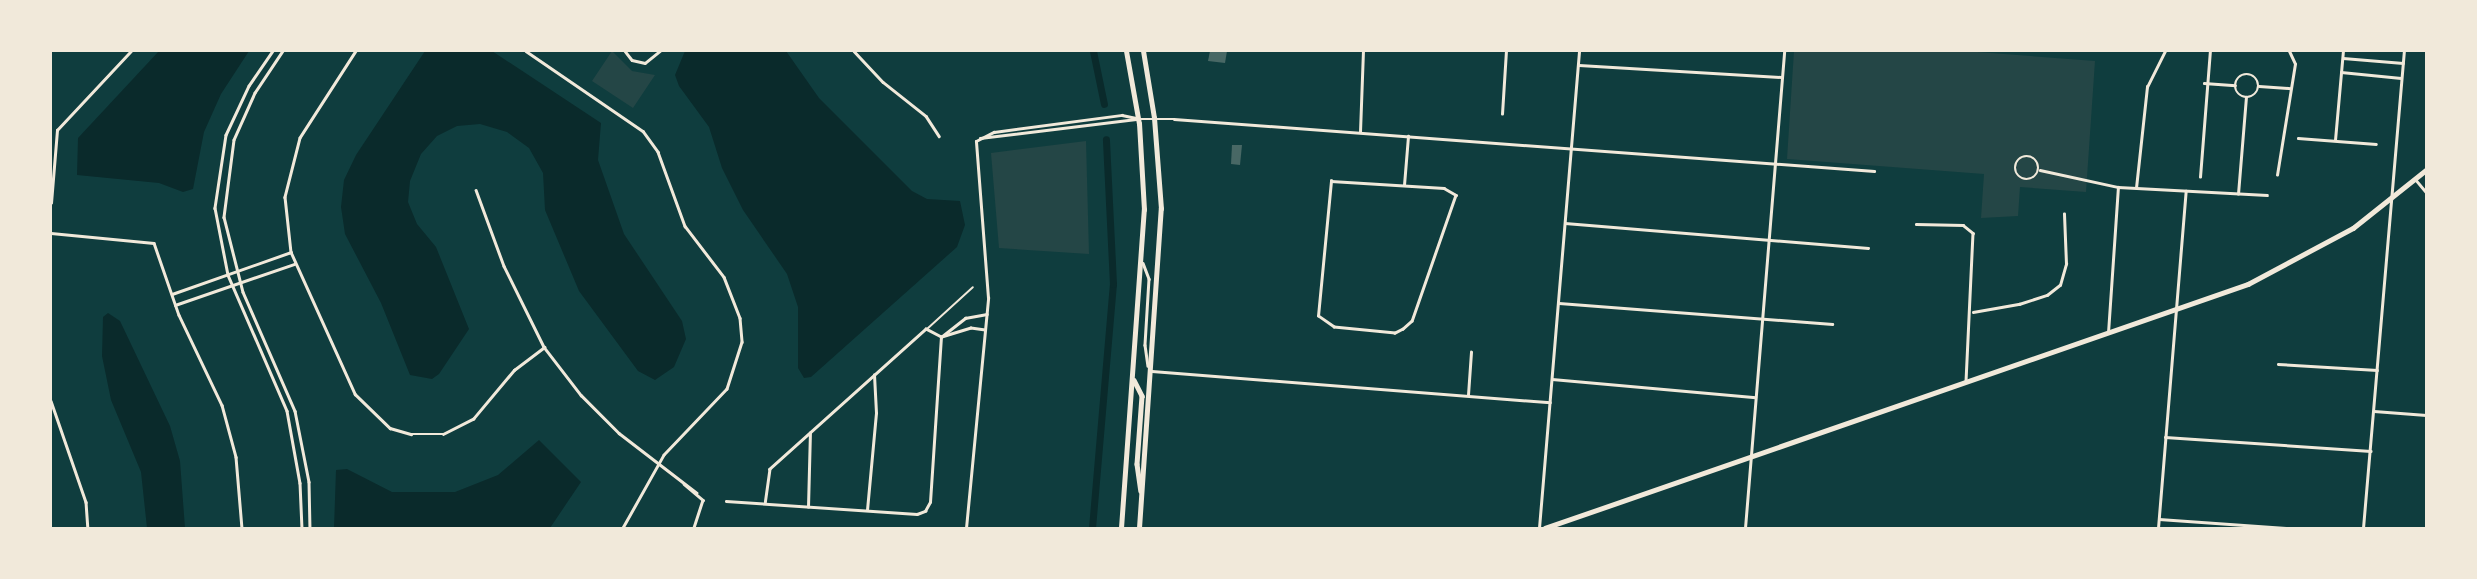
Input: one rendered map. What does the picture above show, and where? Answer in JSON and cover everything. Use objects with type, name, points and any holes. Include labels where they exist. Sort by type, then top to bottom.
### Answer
[{"type":"main road","points":[[1121,528],[1143,263],[1143,169],[1138,118],[1125,51]]},
{"type":"main road","points":[[1139,528],[1161,242],[1154,118],[1143,51]]},
{"type":"main road","points":[[1545,528],[2108,333],[2289,266],[2393,199],[2426,170]]},
{"type":"main road","points":[[1134,380],[1142,396],[1137,464],[1142,493]]},
{"type":"street","points":[[51,204],[57,130],[131,51]]},
{"type":"street","points":[[273,51],[235,113],[220,160],[215,208],[228,275],[287,411],[300,483],[302,528]]},
{"type":"street","points":[[283,51],[242,117],[228,165],[224,217],[240,282],[295,411],[309,482],[310,528]]},
{"type":"street","points":[[356,51],[300,138],[288,174],[285,216],[291,252],[331,333],[355,394],[381,422],[420,435],[463,426],[480,412],[514,370],[544,347]]},
{"type":"street","points":[[526,51],[637,126],[657,152],[685,226],[734,295],[742,342],[727,389],[658,464],[623,528]]},
{"type":"street","points":[[625,51],[632,60],[645,63],[660,51]]},
{"type":"street","points":[[854,51],[926,116],[939,136]]},
{"type":"street","points":[[1360,132],[1363,51]]},
{"type":"street","points":[[1503,114],[1506,51]]},
{"type":"street","points":[[1539,528],[1579,51]]},
{"type":"street","points":[[1745,528],[1784,51]]},
{"type":"street","points":[[2136,188],[2147,87],[2165,51]]},
{"type":"street","points":[[2200,177],[2204,83],[2210,51]]},
{"type":"street","points":[[2277,175],[2295,64],[2289,51]]},
{"type":"street","points":[[2335,141],[2343,51]]},
{"type":"street","points":[[2363,528],[2404,51]]},
{"type":"street","points":[[2343,58],[2403,63]]},
{"type":"street","points":[[1578,65],[1781,77]]},
{"type":"street","points":[[2341,72],[2401,78]]},
{"type":"street","points":[[2235,85],[2247,74],[2255,78],[2259,86]]},
{"type":"street","points":[[2204,83],[2235,85],[2246,97]]},
{"type":"street","points":[[2238,194],[2246,97],[2259,86],[2291,88]]},
{"type":"street","points":[[966,528],[987,314],[974,154],[980,138],[1122,115],[1572,146],[1874,171]]},
{"type":"street","points":[[1404,186],[1408,136]]},
{"type":"street","points":[[2298,138],[2376,144]]},
{"type":"street","points":[[2040,170],[2028,181],[2021,179],[2015,167],[2018,160],[2031,156],[2040,170],[2118,187],[2267,195]]},
{"type":"street","points":[[2416,180],[2426,192]]},
{"type":"street","points":[[1331,181],[1404,186],[1444,188],[1456,195],[1412,321],[1395,333],[1334,327],[1318,316],[1331,181]]},
{"type":"street","points":[[2108,333],[2118,187]]},
{"type":"street","points":[[476,190],[504,266],[544,347],[597,413],[697,493],[703,509],[694,528]]},
{"type":"street","points":[[2158,528],[2186,191]]},
{"type":"street","points":[[1972,312],[2019,304],[2047,295],[2060,285],[2066,264],[2064,214]]},
{"type":"street","points":[[1565,223],[1868,248]]},
{"type":"street","points":[[1916,224],[1963,225],[1973,233],[1972,312],[1966,382]]},
{"type":"street","points":[[51,233],[154,243],[175,305],[222,405],[236,457],[242,528]]},
{"type":"street","points":[[171,294],[291,252]]},
{"type":"street","points":[[1143,263],[1149,279],[1145,345],[1151,371],[1550,402]]},
{"type":"street","points":[[175,305],[296,264]]},
{"type":"street","points":[[1559,303],[1832,324]]},
{"type":"street","points":[[726,501],[917,514],[929,505],[941,338],[960,321],[987,314]]},
{"type":"street","points":[[960,321],[965,331]]},
{"type":"street","points":[[765,503],[767,473],[926,329],[941,338],[965,331],[986,330]]},
{"type":"street","points":[[1468,395],[1471,352]]},
{"type":"street","points":[[2278,364],[2378,370]]},
{"type":"street","points":[[867,510],[877,387],[874,375]]},
{"type":"street","points":[[1552,379],[1755,397]]},
{"type":"street","points":[[51,401],[86,502],[89,528]]},
{"type":"street","points":[[2374,411],[2426,415]]},
{"type":"street","points":[[808,506],[810,433]]},
{"type":"street","points":[[2165,438],[2371,451]]},
{"type":"street","points":[[2159,519],[2286,528]]},
{"type":"lane","points":[[926,329],[973,287]]},
{"type":"shaded area","points":[[159,51],[249,51],[221,94],[204,132],[193,189],[183,192],[159,183],[77,175],[78,138]]},
{"type":"shaded area","points":[[425,51],[492,51],[601,123],[598,160],[624,234],[682,321],[686,339],[674,367],[655,380],[638,371],[579,291],[545,210],[543,173],[529,148],[507,132],[480,124],[457,126],[437,136],[421,154],[410,181],[408,202],[417,224],[436,247],[469,329],[439,374],[432,379],[410,375],[381,303],[345,234],[341,207],[344,180],[356,155]]},
{"type":"shaded area","points":[[612,51],[632,71],[655,75],[633,108],[592,81]]},
{"type":"shaded area","points":[[685,51],[786,51],[819,98],[912,191],[927,199],[960,201],[965,225],[957,247],[811,377],[804,378],[798,368],[798,307],[787,274],[743,210],[722,168],[709,127],[679,86],[675,75]]},
{"type":"shaded area","points":[[1794,51],[1964,51],[2095,61],[2086,192],[2020,187],[2018,216],[1981,218],[1984,174],[1787,159]]},
{"type":"shaded area","points":[[1086,141],[1089,254],[999,248],[991,153]]},
{"type":"shaded area","points":[[108,313],[120,321],[170,426],[180,461],[185,528],[147,528],[141,472],[111,400],[102,356],[103,317]]},
{"type":"shaded area","points":[[539,440],[581,482],[550,528],[334,528],[336,470],[347,469],[392,492],[455,492],[498,475]]},
{"type":"building","points":[[1210,51],[1227,51],[1225,63],[1208,61]]},
{"type":"building","points":[[1232,145],[1242,145],[1240,165],[1231,164]]},
{"type":"waterway","points":[[1093,51],[1104,104]]},
{"type":"waterway","points":[[1092,528],[1113,284],[1106,139]]}]
